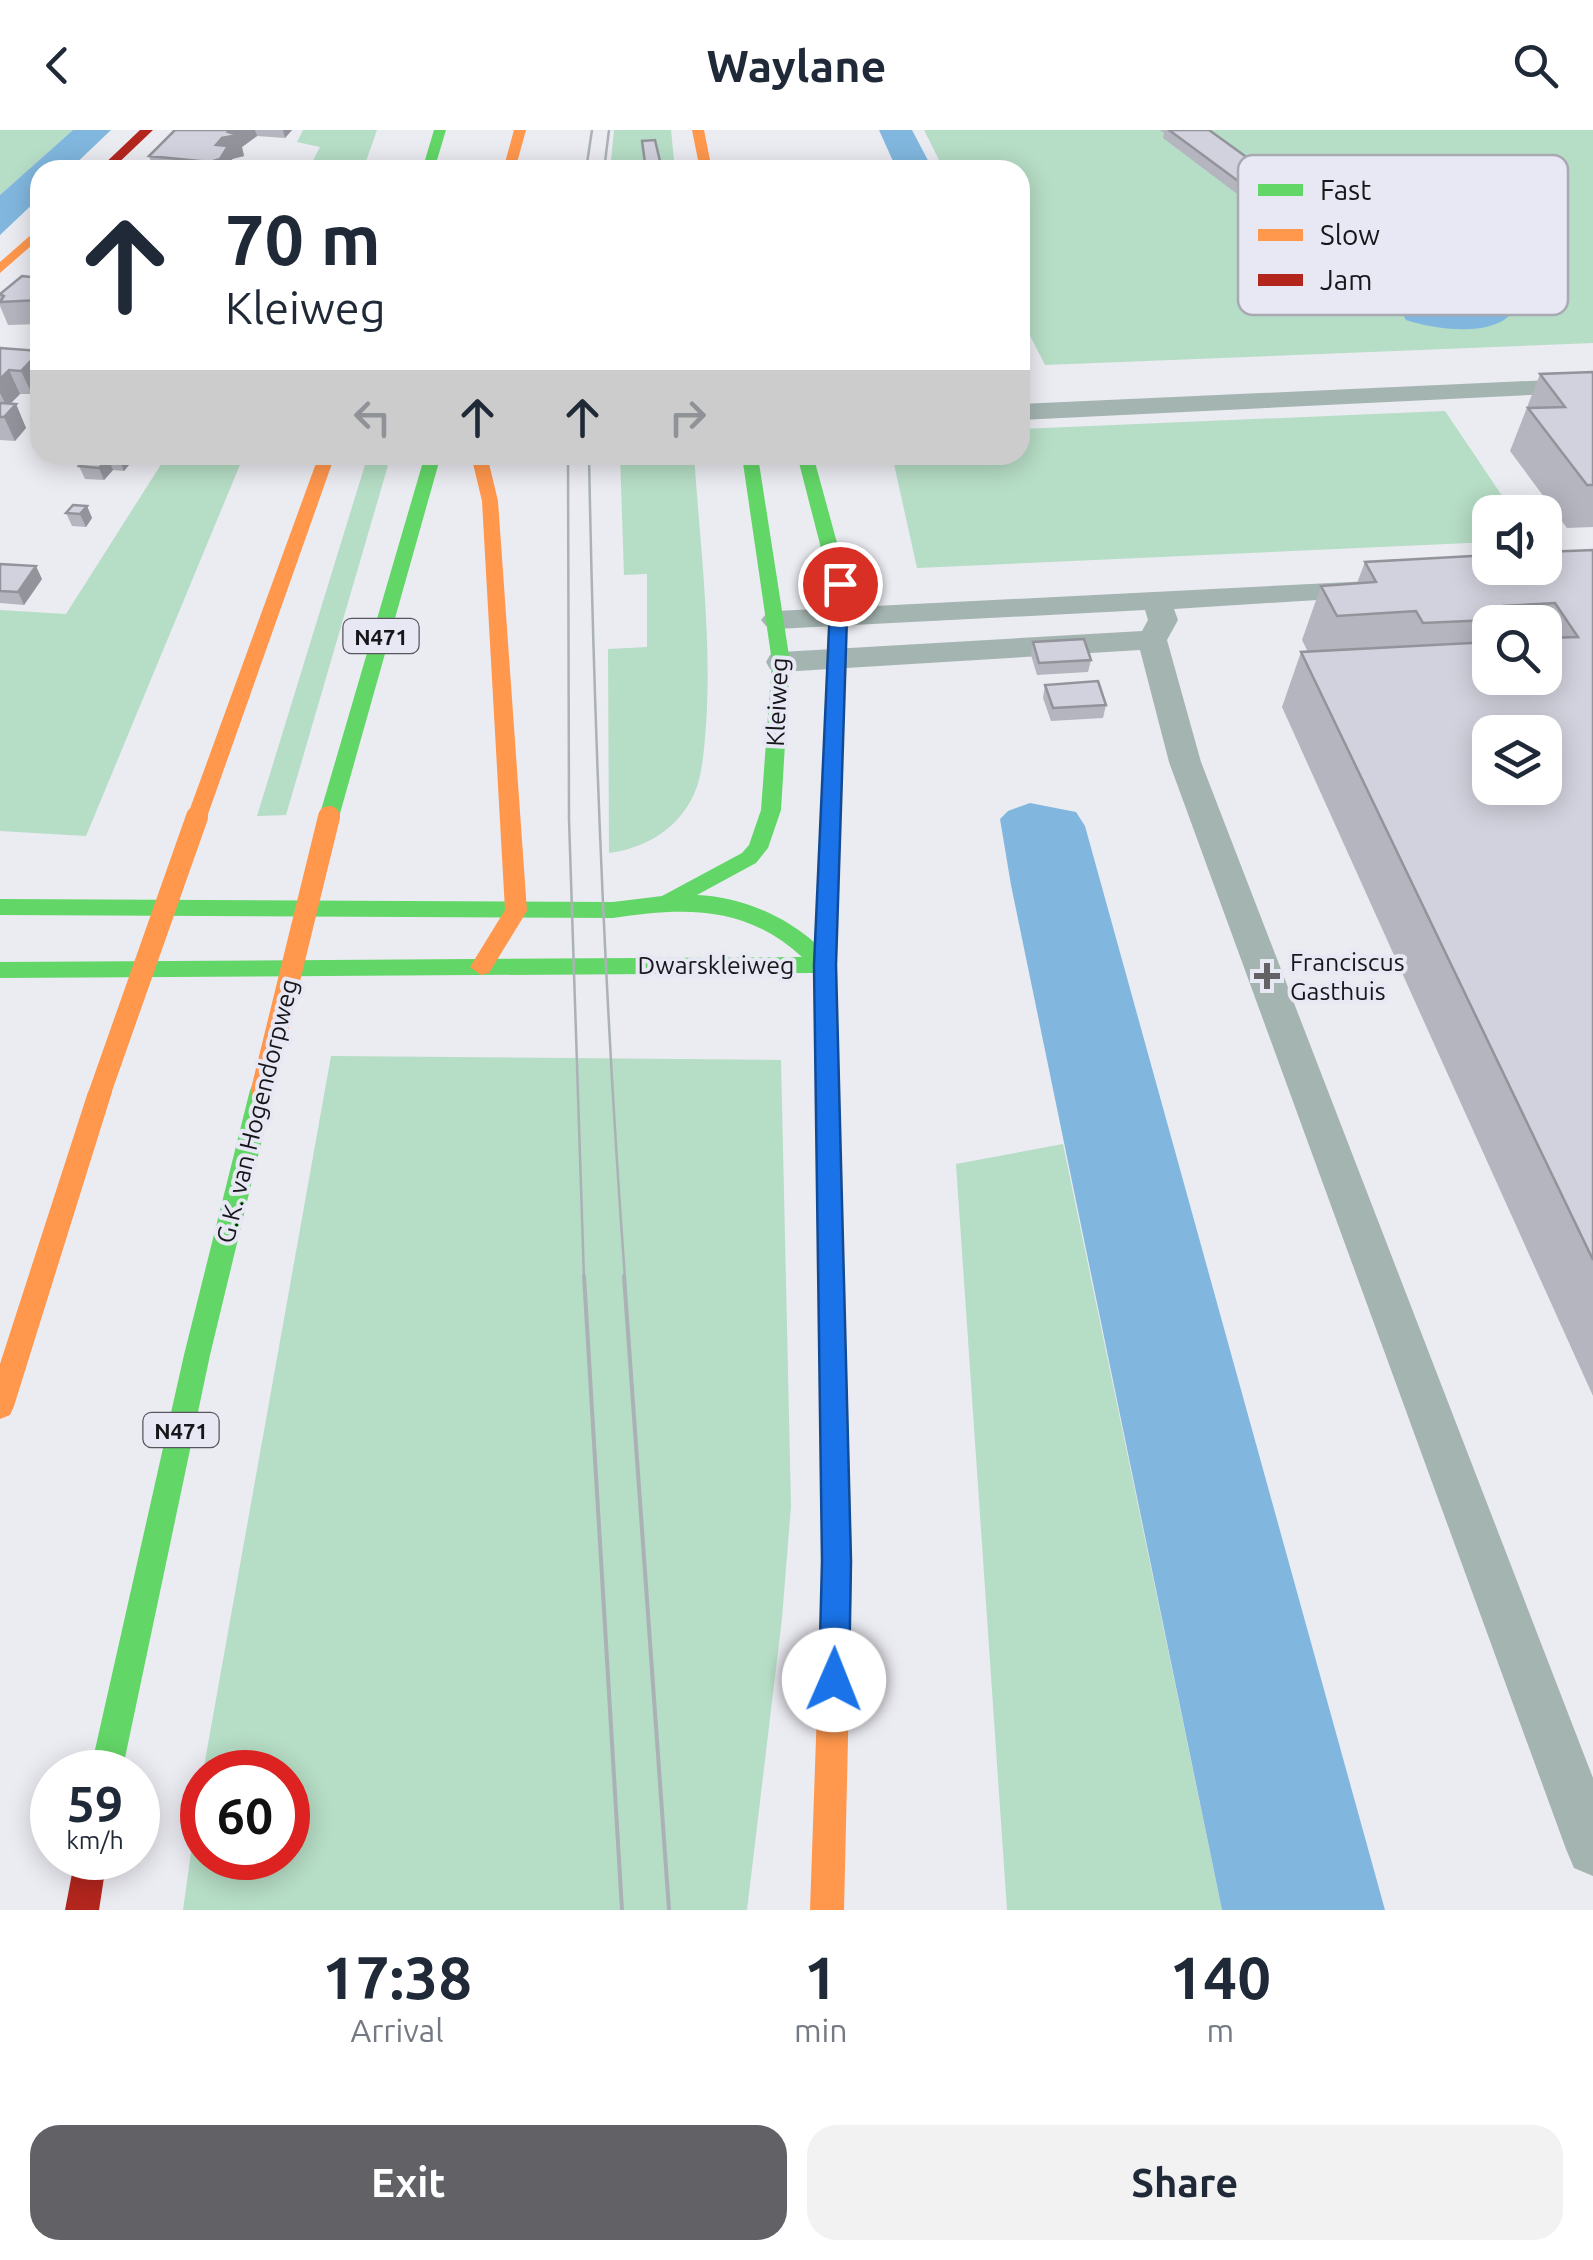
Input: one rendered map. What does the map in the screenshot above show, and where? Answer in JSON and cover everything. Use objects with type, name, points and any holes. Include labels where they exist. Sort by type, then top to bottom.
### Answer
[{"type":"main road","points":[[114,160],[146,130]]},
{"type":"main road","points":[[431,160],[440,130]]},
{"type":"main road","points":[[512,160],[520,130]]},
{"type":"main road","points":[[698,130],[704,160]]},
{"type":"main road","points":[[0,270],[30,242]]},
{"type":"main road","points":[[0,1406],[100,1092],[323,465]]},
{"type":"main road","name":"G.K. van Hogendorpweg","points":[[111,1750],[197,1355],[329,817],[430,465]]},
{"type":"main road","points":[[481,465],[490,501],[516,911],[481,966]]},
{"type":"main road","name":"Kleiweg","points":[[672,899],[749,858],[758,848],[771,810],[781,662],[751,465]]},
{"type":"main road","points":[[808,465],[840,584],[825,965],[836,1561],[827,1910]]},
{"type":"main road","name":"Dwarskleiweg","points":[[0,907],[516,911],[613,910],[672,899],[713,900],[767,916],[797,933],[825,965]]},
{"type":"main road","name":"Dwarskleiweg","points":[[0,970],[825,965]]},
{"type":"main road","points":[[82,1910],[87,1880]]},
{"type":"lane","points":[[1030,388],[1593,362]]},
{"type":"lane","points":[[1030,412],[1593,385]]},
{"type":"lane","points":[[781,662],[910,652],[1395,589]]},
{"type":"lane","points":[[776,620],[840,617],[1155,621]]},
{"type":"lane","points":[[1155,621],[1186,762],[1593,1849]]},
{"type":"green space","points":[[0,130],[73,130],[39,160],[30,160],[30,168],[0,195]]},
{"type":"green space","points":[[303,130],[377,130],[366,160],[313,160],[320,147],[297,142]]},
{"type":"green space","points":[[614,130],[671,130],[674,160],[611,160]]},
{"type":"green space","points":[[924,130],[1593,130],[1593,343],[1045,365],[1030,336],[1030,160],[939,160]]},
{"type":"green space","points":[[1445,411],[1502,495],[1472,495],[1472,543],[917,568],[894,465],[1030,465],[1030,429]]},
{"type":"green space","points":[[161,465],[240,465],[86,836],[0,831],[0,610],[66,614]]},
{"type":"green space","points":[[365,465],[388,465],[286,815],[257,816]]},
{"type":"green space","points":[[620,465],[695,465],[708,658],[701,770],[687,806],[670,827],[636,847],[609,853],[608,649],[647,647],[647,574],[624,575]]},
{"type":"green space","points":[[331,1056],[781,1060],[791,1506],[782,1618],[747,1910],[183,1910],[187,1880],[310,1880],[310,1750],[207,1750]]},
{"type":"green space","points":[[1063,1144],[1222,1910],[1007,1910],[956,1164]]},
{"type":"water","points":[[73,130],[111,130],[80,160],[39,160]]},
{"type":"water","points":[[879,130],[912,130],[928,160],[892,160]]},
{"type":"water","points":[[30,168],[30,206],[0,235],[0,195]]},
{"type":"water","points":[[1403,315],[1509,315],[1493,325],[1463,329],[1406,320]]},
{"type":"water","points":[[1030,803],[1076,812],[1085,826],[1385,1910],[1222,1910],[1011,885],[1000,819],[1008,811]]},
{"type":"building","points":[[175,130],[230,130],[238,135],[222,138],[216,145],[228,146],[217,160],[149,156]]},
{"type":"building","points":[[1169,130],[1209,130],[1244,155],[1238,155],[1238,181]]},
{"type":"building","points":[[655,140],[660,160],[645,160],[642,141]]},
{"type":"building","points":[[22,276],[30,277],[30,300],[0,302],[4,296],[0,294]]},
{"type":"building","points":[[0,348],[30,350],[30,362],[21,371],[9,370],[0,379]]},
{"type":"building","points":[[1593,372],[1593,485],[1587,485],[1528,408],[1565,407],[1540,374]]},
{"type":"building","points":[[0,403],[16,404],[0,417]]},
{"type":"building","points":[[73,505],[87,506],[80,514],[66,513]]},
{"type":"building","points":[[1593,550],[1593,1260],[1301,652],[1472,643],[1472,695],[1562,695],[1562,637],[1578,637],[1562,613],[1562,605],[1555,603],[1472,605],[1472,621],[1423,623],[1416,611],[1337,616],[1321,586],[1376,582],[1365,562],[1472,556],[1472,585],[1562,585],[1562,551]]},
{"type":"building","points":[[0,564],[36,566],[18,592],[0,591]]},
{"type":"building","points":[[1084,639],[1091,660],[1039,663],[1033,642]]},
{"type":"building","points":[[1098,681],[1106,705],[1053,708],[1045,685]]},
{"type":"tram line","points":[[588,160],[592,130]]},
{"type":"tram line","points":[[605,160],[609,130]]},
{"type":"tram line","points":[[568,465],[569,819],[584,1279]]},
{"type":"tram line","points":[[589,465],[601,867],[625,1279]]},
{"type":"tram line","points":[[584,1276],[622,1910]]},
{"type":"tram line","points":[[624,1276],[669,1910]]},
{"type":"traffic: fast","points":[[431,160],[440,130]]},
{"type":"traffic: fast","points":[[329,817],[430,465]]},
{"type":"traffic: fast","points":[[671,899],[749,858],[758,848],[771,810],[781,662],[751,465]]},
{"type":"traffic: fast","points":[[808,465],[839,583],[825,965]]},
{"type":"traffic: fast","points":[[0,907],[613,910],[702,903],[752,913],[776,925],[825,965]]},
{"type":"traffic: fast","points":[[0,970],[825,965]]},
{"type":"traffic: fast","points":[[825,965],[837,1567]]},
{"type":"traffic: fast","points":[[111,1750],[197,1355],[262,1090]]},
{"type":"traffic: slow","points":[[512,160],[520,130]]},
{"type":"traffic: slow","points":[[698,130],[704,160]]},
{"type":"traffic: slow","points":[[0,269],[30,240]]},
{"type":"traffic: slow","points":[[197,817],[323,465]]},
{"type":"traffic: slow","points":[[481,465],[490,501],[516,911],[481,967]]},
{"type":"traffic: slow","points":[[100,1092],[197,817]]},
{"type":"traffic: slow","points":[[262,1090],[329,817]]},
{"type":"traffic: slow","points":[[0,1406],[100,1092]]},
{"type":"traffic: slow","points":[[827,1910],[837,1567]]},
{"type":"traffic: jam","points":[[115,160],[147,130]]},
{"type":"traffic: jam","points":[[82,1910],[87,1880]]},
{"type":"place","name":"Franciscus Gasthuis","points":[[1267,976]]},
{"type":"route","points":[[834,1680],[836,1561],[825,965],[840,584]]}]
